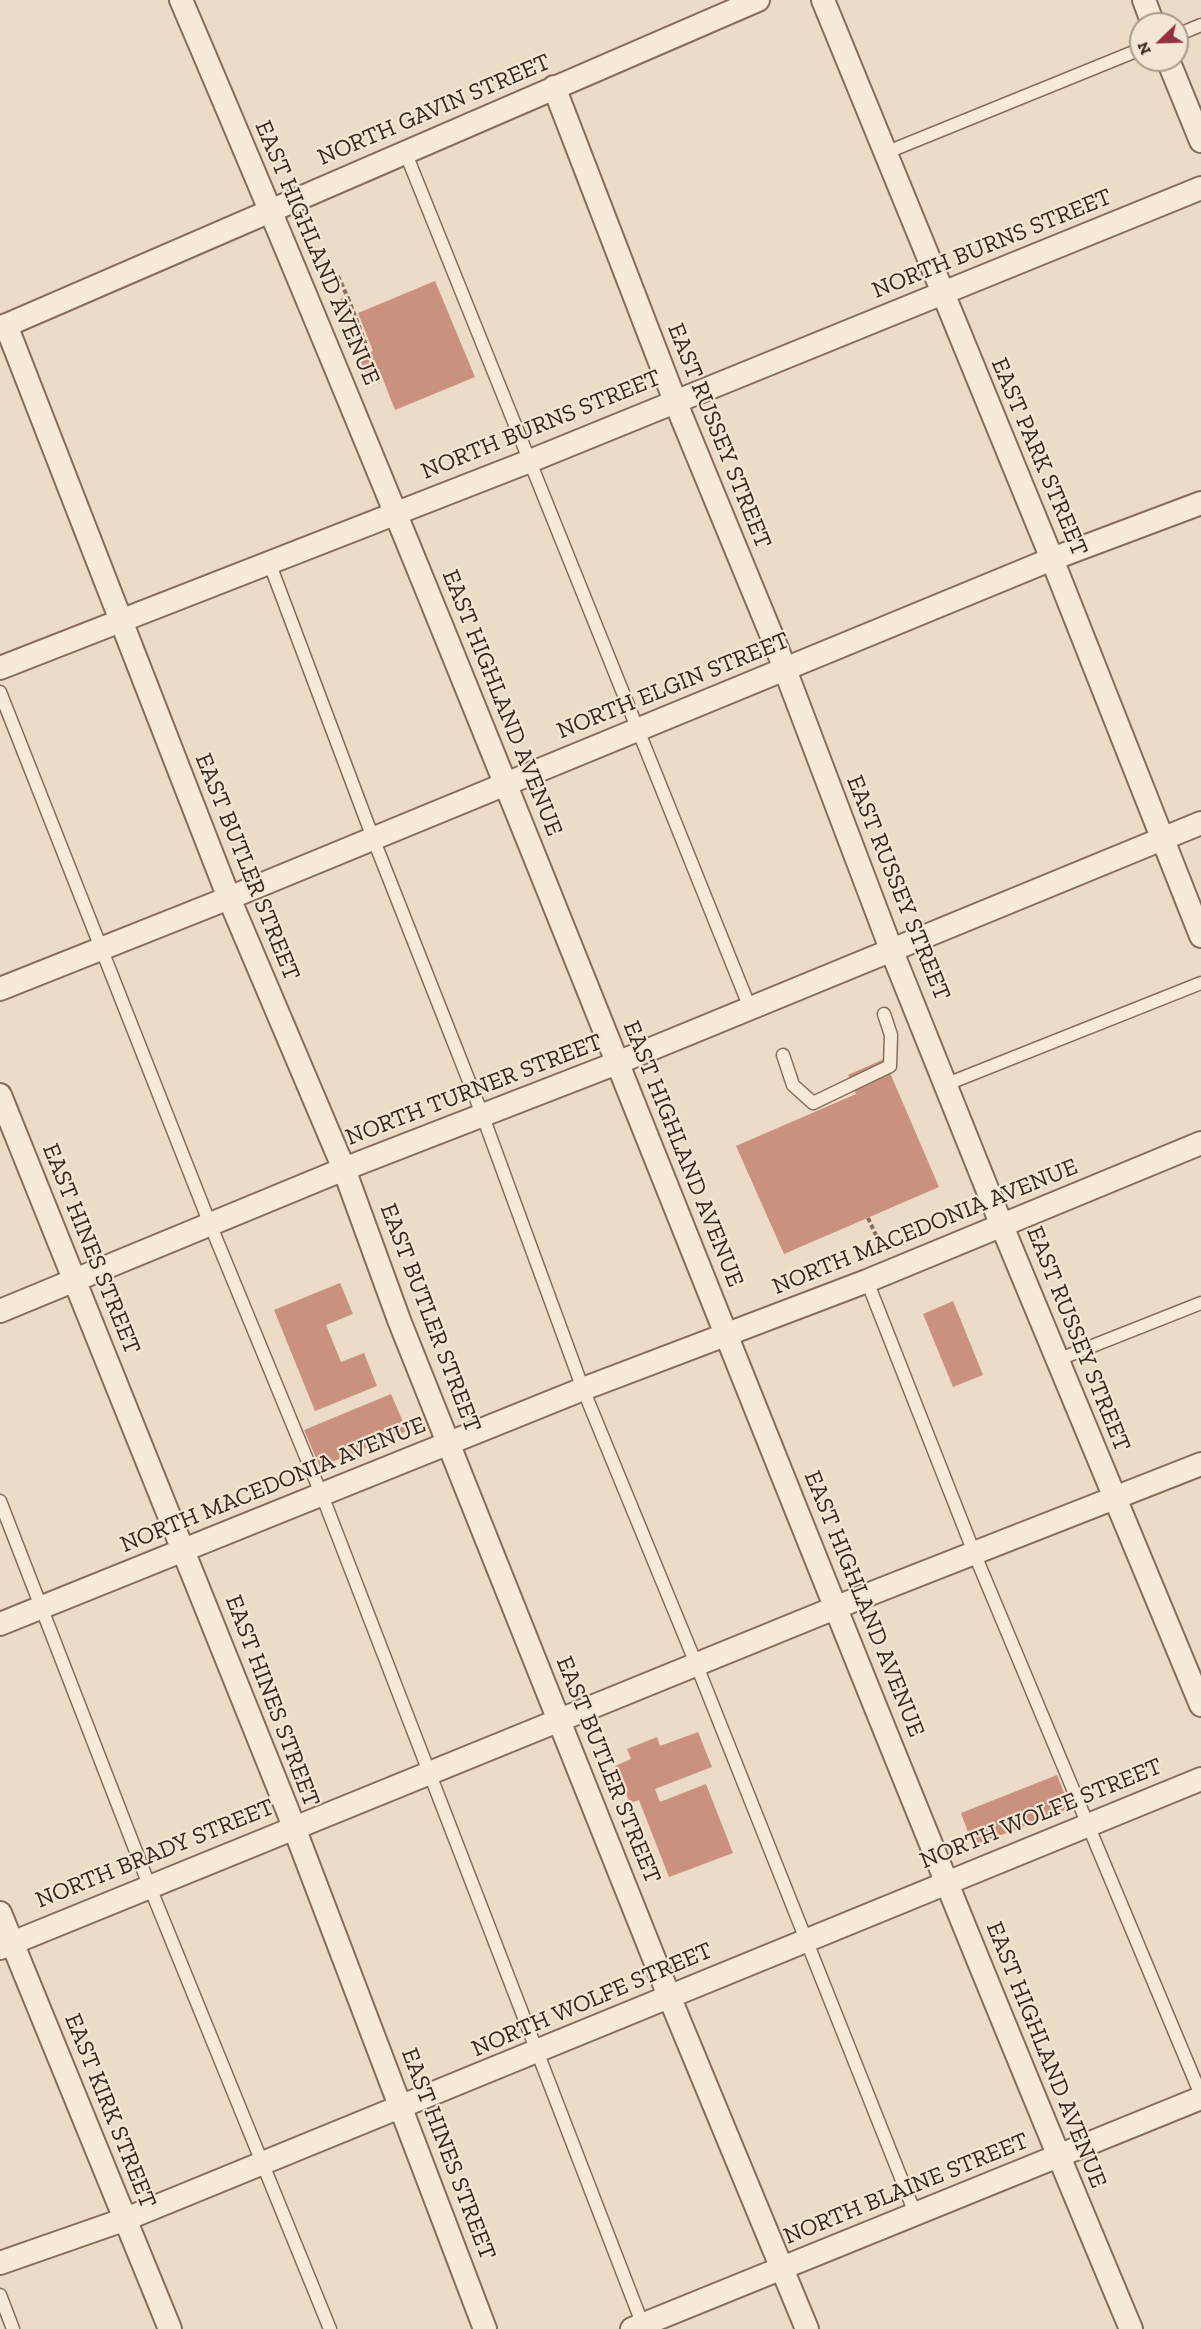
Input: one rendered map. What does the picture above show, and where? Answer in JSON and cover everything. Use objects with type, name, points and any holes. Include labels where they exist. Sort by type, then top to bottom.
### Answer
[{"type":"street","name":"EAST HIGHLAND AVENUE","points":[[181,0],[272,212],[506,783],[946,1881],[1131,2329]]},
{"type":"street","name":"NORTH GAVIN STREET","points":[[3,326],[272,212],[291,201],[406,154],[554,87],[758,0]]},
{"type":"street","name":"EAST PARK STREET","points":[[823,0],[1052,559],[1201,936]]},
{"type":"street","points":[[1173,72],[1201,141]]},
{"type":"street","name":"EAST RUSSEY STREET","points":[[554,87],[675,401],[774,640],[783,669],[891,949],[947,1084],[1002,1227],[1201,1705]]},
{"type":"street","name":"NORTH BURNS STREET","points":[[0,668],[531,460],[1201,188]]},
{"type":"street","name":"EAST BUTLER STREET","points":[[3,326],[229,898],[344,1169],[399,1320],[669,1996],[807,2329]]},
{"type":"street","name":"NORTH ELGIN STREET","points":[[0,989],[229,898],[1052,559],[1201,503]]},
{"type":"street","name":"NORTH TURNER STREET","points":[[0,1311],[344,1169],[617,1064],[1201,823]]},
{"type":"street","name":"EAST HINES STREET","points":[[0,1095],[292,1827],[402,2107],[485,2329]]},
{"type":"street","name":"NORTH MACEDONIA AVENUE","points":[[0,1624],[583,1389],[1002,1227],[1201,1143]]},
{"type":"street","name":"NORTH BRADY STREET","points":[[6,1946],[292,1827],[1201,1464]]},
{"type":"street","name":"NORTH WOLFE STREET","points":[[0,2263],[126,2219],[537,2052],[946,1881],[1089,1826],[1201,1779]]},
{"type":"street","name":"EAST KIRK STREET","points":[[0,1913],[6,1946],[126,2219],[170,2329]]},
{"type":"street","name":"NORTH BLAINE STREET","points":[[640,2328],[1201,2097]]},
{"type":"lane","points":[[885,153],[1129,54]]},
{"type":"lane","points":[[406,154],[640,729],[750,1008]]},
{"type":"lane","points":[[269,562],[373,838],[482,1114],[583,1389],[697,1666],[915,2213]]},
{"type":"lane","points":[[0,693],[103,948],[210,1224],[321,1494],[537,2052],[640,2328]]},
{"type":"lane","points":[[947,1084],[1201,983]]},
{"type":"lane","points":[[783,1055],[794,1085],[813,1103],[890,1066],[891,1035],[884,1014]]},
{"type":"lane","points":[[867,1281],[975,1555],[1201,2097]]},
{"type":"lane","points":[[1057,1360],[1201,1303]]},
{"type":"lane","points":[[0,1501],[149,1886],[330,2329]]},
{"type":"lane","points":[[0,2295],[13,2329]]},
{"type":"path","points":[[338,276],[369,353]]},
{"type":"path","points":[[334,304],[348,298]]},
{"type":"path","points":[[868,1218],[881,1246]]},
{"type":"building","points":[[435,281],[475,377],[395,410],[379,369],[366,374],[359,357],[373,351],[358,313]]},
{"type":"building","points":[[884,1059],[939,1187],[784,1254],[736,1146],[856,1094],[848,1075]]},
{"type":"building","points":[[340,1283],[353,1314],[326,1325],[341,1362],[364,1353],[377,1386],[315,1411],[274,1310]]},
{"type":"building","points":[[953,1301],[983,1375],[953,1387],[923,1314]]},
{"type":"building","points":[[391,1394],[407,1431],[320,1467],[304,1430]]},
{"type":"building","points":[[698,1732],[712,1767],[655,1789],[660,1802],[706,1784],[733,1853],[669,1877],[639,1800],[630,1803],[615,1766],[631,1759],[627,1749],[657,1737],[660,1746]]},
{"type":"building","points":[[1057,1775],[1070,1808],[973,1846],[961,1813]]}]
